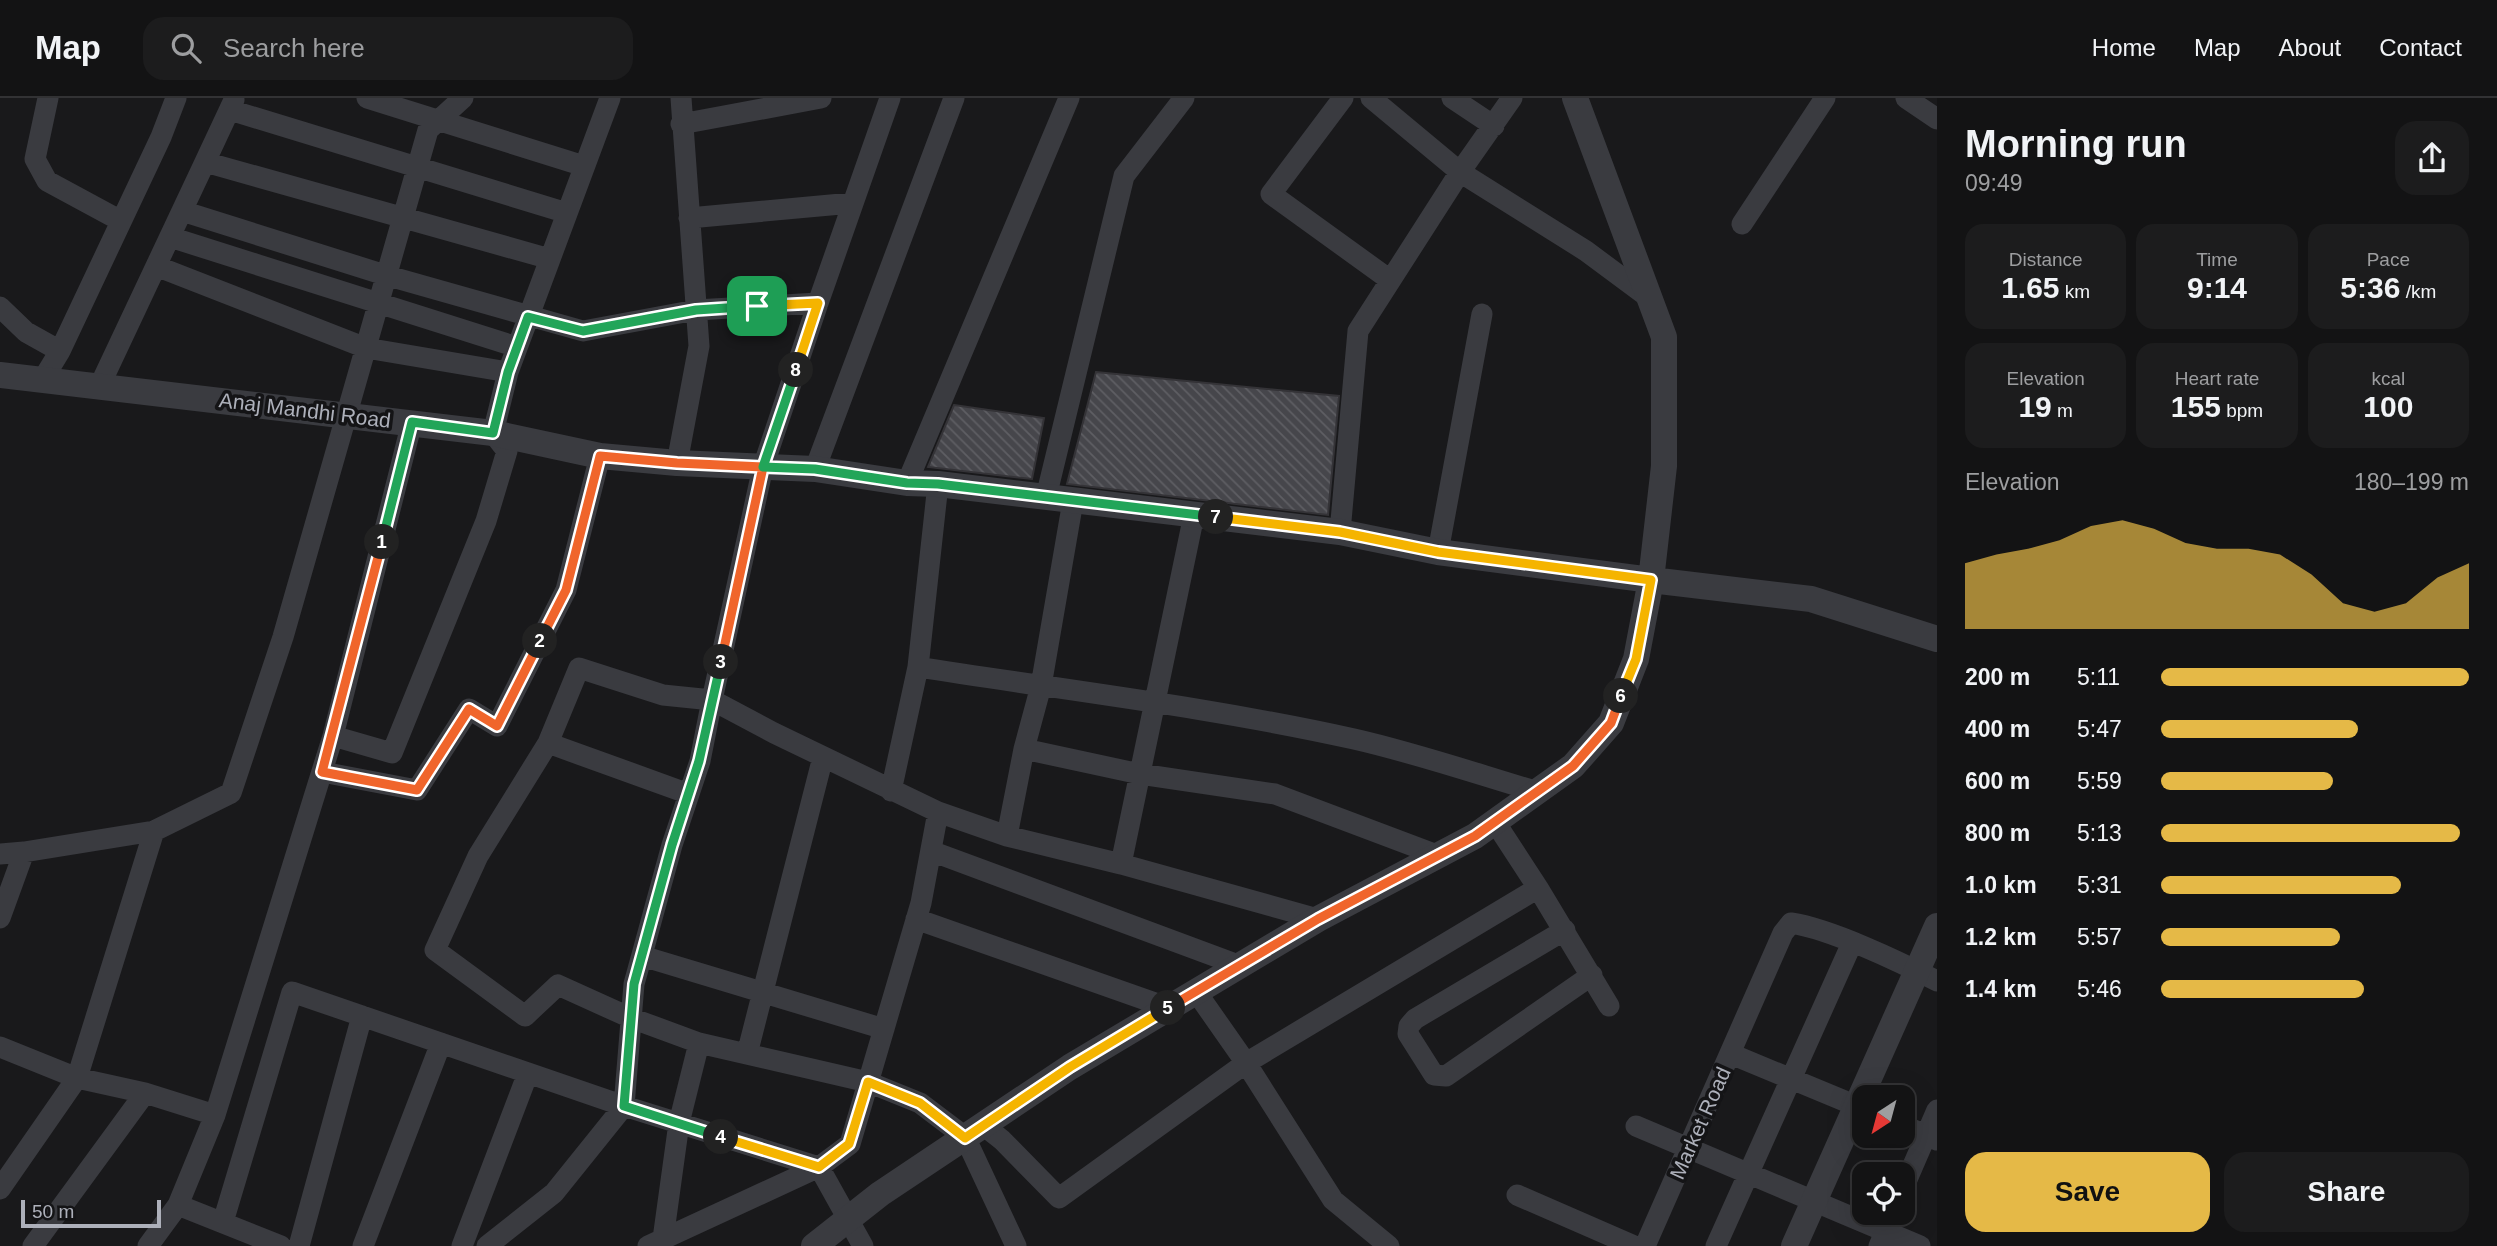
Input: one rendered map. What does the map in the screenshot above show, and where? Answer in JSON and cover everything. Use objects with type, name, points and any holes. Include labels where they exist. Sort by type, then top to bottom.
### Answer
[{"type":"street","points":[[48,98],[35,159],[47,181],[121,221]]},
{"type":"street","points":[[43,379],[60,351],[161,137],[176,98]]},
{"type":"street","points":[[367,98],[584,166]]},
{"type":"street","points":[[0,854],[154,831],[231,793],[283,637],[428,130],[463,98]]},
{"type":"street","points":[[333,736],[392,753],[486,521],[507,451],[493,433],[508,372],[610,98]]},
{"type":"street","points":[[677,463],[699,346],[681,98]]},
{"type":"street","points":[[681,124],[821,98]]},
{"type":"street","points":[[487,1246],[554,1193],[624,1106],[634,984],[672,845],[699,761],[763,467],[890,98]]},
{"type":"street","points":[[815,469],[954,98]]},
{"type":"street","points":[[907,483],[1069,98]]},
{"type":"street","points":[[1045,497],[1124,176],[1184,98]]},
{"type":"street","points":[[1343,98],[1271,194],[1390,280]]},
{"type":"street","points":[[1371,98],[1460,172],[1586,251],[1648,297]]},
{"type":"street","points":[[1452,98],[1494,126]]},
{"type":"street","points":[[1340,532],[1358,331],[1460,172],[1512,98]]},
{"type":"street","points":[[814,1246],[880,1195],[1070,1067],[1318,919],[1475,836],[1573,766],[1611,723],[1636,659],[1651,580],[1664,466],[1664,337],[1574,98]]},
{"type":"street","points":[[1742,224],[1825,98]]},
{"type":"street","points":[[1906,98],[1937,119]]},
{"type":"street","points":[[100,386],[232,104],[416,167],[567,213]]},
{"type":"street","points":[[205,162],[550,259]]},
{"type":"street","points":[[689,218],[852,204]]},
{"type":"street","points":[[182,211],[385,275],[583,331],[696,310],[818,303]]},
{"type":"street","points":[[170,237],[517,347]]},
{"type":"street","points":[[156,266],[366,348],[508,372]]},
{"type":"street","points":[[0,307],[26,332],[60,351]]},
{"type":"street","points":[[1438,552],[1482,314]]},
{"type":"street","name":"Anaj Mandhi Road","points":[[0,375],[412,422],[493,433],[600,456],[677,463],[815,469],[907,483],[938,484],[1340,532],[1438,552],[1811,598],[1937,639]]},
{"type":"street","points":[[148,1246],[178,1205],[215,1115],[333,736],[412,422]]},
{"type":"street","points":[[322,772],[417,790],[469,709],[497,726],[566,590],[600,456]]},
{"type":"street","points":[[891,791],[918,667],[938,484]]},
{"type":"street","points":[[1007,836],[1024,749],[1041,687],[1073,501]]},
{"type":"street","points":[[1121,864],[1194,515]]},
{"type":"street","points":[[918,667],[1041,687],[1155,701],[1355,739],[1538,792]]},
{"type":"street","points":[[1318,919],[1121,864],[1007,836],[938,812],[891,791],[712,700],[663,695],[579,668],[548,743],[478,856],[435,950],[525,1016],[558,985],[631,1018],[699,1043],[868,1082],[920,1103],[974,1131],[1002,1140],[1059,1198],[1246,1063],[1538,888]]},
{"type":"street","points":[[548,743],[689,794]]},
{"type":"street","points":[[1024,749],[1140,774],[1275,794],[1437,855]]},
{"type":"street","points":[[747,1054],[823,757]]},
{"type":"street","points":[[655,1242],[819,1167],[849,1144],[916,919],[938,812]]},
{"type":"street","points":[[1495,822],[1609,1006]]},
{"type":"street","points":[[0,1189],[77,1078],[154,831]]},
{"type":"street","points":[[931,851],[1241,966]]},
{"type":"street","points":[[0,918],[24,852]]},
{"type":"street","points":[[916,919],[1169,1008]]},
{"type":"street","points":[[1731,1054],[1783,933],[1791,923],[1806,925],[1928,976]]},
{"type":"street","points":[[1872,1085],[1928,976],[1937,926]]},
{"type":"street","points":[[1564,930],[1415,1018],[1409,1026],[1408,1034],[1434,1075],[1446,1076],[1592,975]]},
{"type":"street","points":[[1716,1246],[1852,943]]},
{"type":"street","points":[[642,956],[884,1029]]},
{"type":"street","points":[[223,1222],[292,992],[624,1106],[819,1167],[863,1246]]},
{"type":"street","points":[[1197,993],[1246,1063],[1332,1200],[1386,1245]]},
{"type":"street","points":[[299,1246],[362,1016]]},
{"type":"street","points":[[363,1246],[441,1043]]},
{"type":"street","points":[[655,1242],[699,1043]]},
{"type":"street","points":[[0,1047],[77,1078],[145,1093],[215,1115]]},
{"type":"street","name":"Market Road","points":[[1645,1246],[1731,1054],[1852,1105]]},
{"type":"street","points":[[462,1246],[528,1073]]},
{"type":"street","points":[[33,1246],[145,1093]]},
{"type":"street","points":[[1915,1167],[1931,1138],[1937,1110]]},
{"type":"street","points":[[1794,1246],[1813,1201],[1852,1124]]},
{"type":"street","points":[[1636,1126],[1920,1246]]},
{"type":"street","points":[[974,1131],[1016,1246]]},
{"type":"street","points":[[1915,1131],[1931,1138]]},
{"type":"street","points":[[1517,1195],[1634,1246]]},
{"type":"street","points":[[178,1205],[281,1246]]},
{"type":"building","points":[[1096,372],[1339,396],[1328,515],[1067,484]]},
{"type":"building","points":[[954,405],[1044,418],[1032,479],[928,467]]},
{"type":"route","points":[[757,306],[696,310],[583,331],[528,317],[508,372],[493,433],[412,422],[322,772],[417,790],[469,709],[497,726],[566,590],[600,456],[763,467],[699,761],[672,845],[634,984],[624,1106],[819,1167],[849,1144],[868,1082],[920,1103],[965,1138],[1070,1067],[1318,919],[1475,836],[1573,766],[1611,723],[1636,659],[1651,580],[1438,552],[1340,532],[938,484],[907,483],[815,469],[763,467],[818,303],[757,306]]}]
